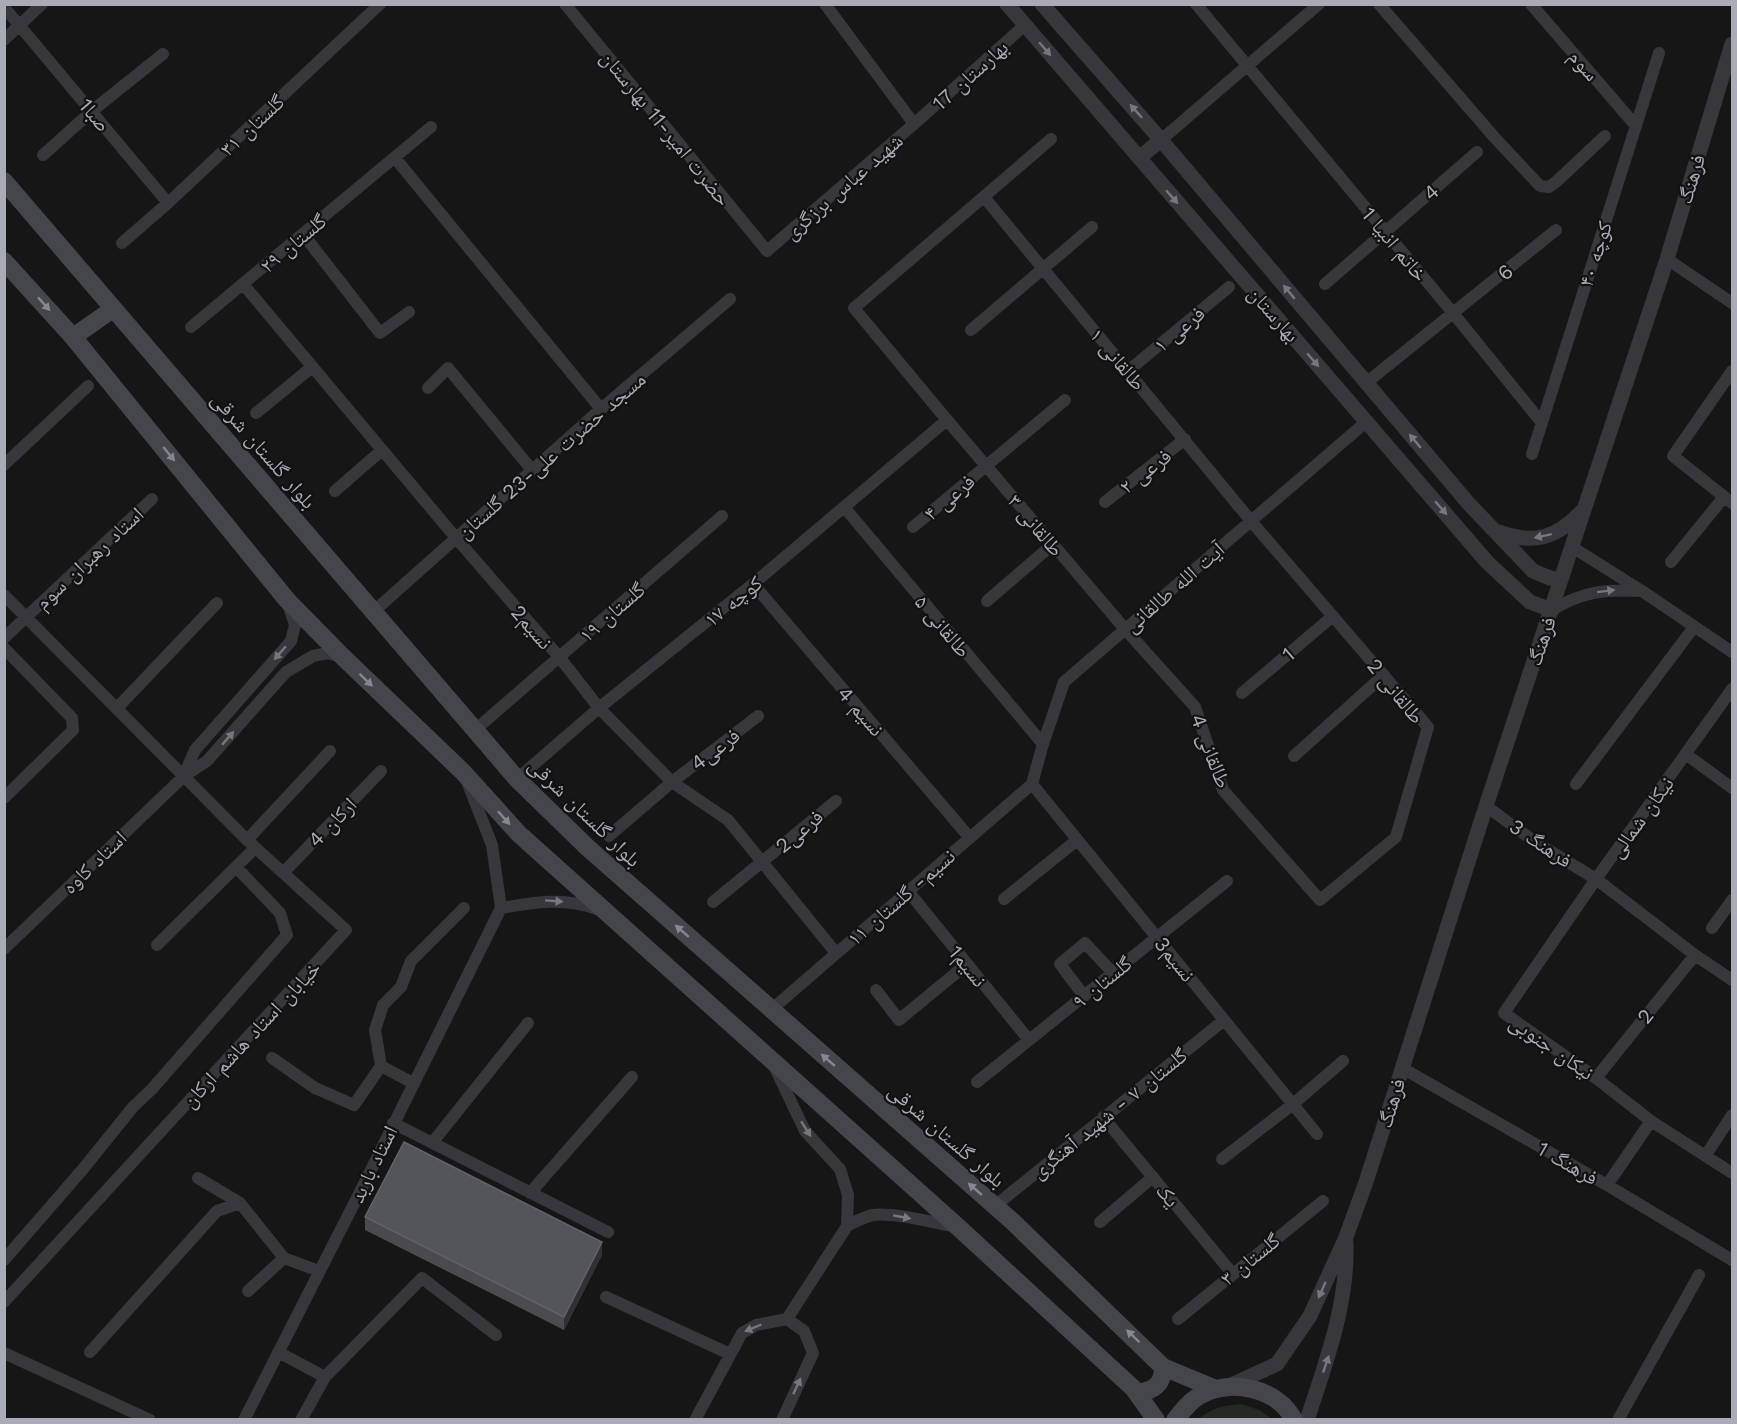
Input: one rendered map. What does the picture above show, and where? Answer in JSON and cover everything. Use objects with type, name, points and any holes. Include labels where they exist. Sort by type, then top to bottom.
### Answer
[{"type":"main road","name":"بلوار گلستان شرقی","points":[[4,182],[517,779],[588,848],[1012,1221],[1163,1366],[1222,1388],[1252,1388],[1274,1398],[1294,1419]]},
{"type":"main road","points":[[4,261],[73,337],[287,600],[463,772],[519,834],[958,1227],[1138,1393],[1156,1419]]},
{"type":"main road","points":[[73,337],[113,309]]},
{"type":"main road","points":[[1138,1393],[1158,1386],[1163,1376],[1163,1366]]},
{"type":"main road","points":[[1175,1419],[1199,1396],[1222,1388]]},
{"type":"street","points":[[4,40],[42,4]]},
{"type":"street","name":"گلستان ۳۱","points":[[122,243],[168,203],[380,4]]},
{"type":"street","name":"حضرت امیر-11 بهارستان","points":[[565,4],[767,251]]},
{"type":"street","name":"شهید عباس برزگری","points":[[767,251],[914,124],[825,4]]},
{"type":"street","name":"بهارستان","points":[[1007,4],[1487,562],[1530,602],[1552,610]]},
{"type":"street","name":"بهارستان","points":[[1042,4],[1494,531],[1533,571],[1562,580]]},
{"type":"street","name":"خاتم انبیا 1","points":[[1196,4],[1542,423]]},
{"type":"street","points":[[1139,158],[1319,4]]},
{"type":"street","points":[[1379,4],[1495,138],[1540,186],[1549,186],[1557,181],[1605,136]]},
{"type":"street","name":"سوم","points":[[1532,4],[1636,126]]},
{"type":"street","name":"صبا1","points":[[4,7],[168,203]]},
{"type":"street","name":"بهارستان 17","points":[[914,124],[1025,25]]},
{"type":"street","name":"فرهنگ","points":[[1222,1388],[1277,1364],[1311,1316],[1346,1237],[1667,259],[1732,44]]},
{"type":"street","name":"کوچه ۴۰","points":[[1532,454],[1659,53]]},
{"type":"street","points":[[43,155],[92,111],[163,54]]},
{"type":"street","name":"گلستان ۲۹","points":[[191,327],[431,127]]},
{"type":"street","points":[[984,197],[1051,140]]},
{"type":"street","name":"4","points":[[1324,284],[1477,152]]},
{"type":"street","points":[[395,158],[601,409]]},
{"type":"street","name":"طالقانی ۱","points":[[984,197],[1251,521]]},
{"type":"street","name":"طالقانی ۳","points":[[984,197],[854,308],[1125,630]]},
{"type":"street","points":[[971,330],[1092,226]]},
{"type":"street","name":"6","points":[[1365,383],[1556,230]]},
{"type":"street","points":[[303,234],[380,333],[409,312]]},
{"type":"street","points":[[1667,259],[1732,303]]},
{"type":"street","name":"نسیم2","points":[[243,284],[600,708],[672,782],[728,820],[836,953]]},
{"type":"street","name":"فرعی ۱","points":[[1128,371],[1229,287]]},
{"type":"street","name":"مسجد حضرت علی-23 گلستان","points":[[373,612],[601,409],[730,299]]},
{"type":"street","points":[[256,413],[312,366]]},
{"type":"street","points":[[428,388],[448,368],[532,470]]},
{"type":"street","points":[[1671,562],[1728,500],[1673,456],[1732,371]]},
{"type":"street","points":[[4,465],[88,386]]},
{"type":"street","name":"فرعی ۴","points":[[913,527],[1065,400]]},
{"type":"street","points":[[1366,422],[1385,406]]},
{"type":"street","name":"کوچه ۱۷","points":[[517,779],[947,420]]},
{"type":"street","name":"آیت الله طالقانی","points":[[1032,784],[1042,744],[1064,682],[1366,422]]},
{"type":"street","name":"فرعی ۲","points":[[1105,502],[1185,439]]},
{"type":"street","points":[[335,490],[382,450]]},
{"type":"street","name":"استاد رهبران سوم","points":[[4,638],[152,499]]},
{"type":"street","name":"طالقانی ۵","points":[[844,507],[1042,744]]},
{"type":"street","points":[[1494,531],[1528,539],[1551,535],[1569,526],[1584,509]]},
{"type":"street","name":"گلستان ۱۹","points":[[475,730],[722,516]]},
{"type":"street","name":"طالقانی 2","points":[[1251,521],[1428,727],[1396,837],[1320,900]]},
{"type":"street","points":[[987,601],[1052,544]]},
{"type":"street","points":[[1572,547],[1732,652]]},
{"type":"street","name":"نسیم 4","points":[[753,584],[970,838]]},
{"type":"street","points":[[1552,610],[1582,594],[1612,589],[1642,591]]},
{"type":"street","name":"خیابان استاد هاشم ارکان","points":[[4,595],[251,844],[346,930],[4,1302]]},
{"type":"street","name":"استاد کاوه","points":[[184,776],[195,750],[291,641],[295,625],[287,600]]},
{"type":"street","points":[[117,708],[217,603]]},
{"type":"street","name":"1","points":[[1242,693],[1333,615]]},
{"type":"street","points":[[1576,784],[1694,627]]},
{"type":"street","name":"طالقانی 4","points":[[1125,630],[1195,707],[1223,790],[1320,900]]},
{"type":"street","points":[[4,648],[72,718],[73,730],[4,798]]},
{"type":"street","name":"استاد کاوه","points":[[4,949],[184,776],[207,761],[286,672],[313,656],[328,652],[343,657]]},
{"type":"street","points":[[1294,756],[1384,675]]},
{"type":"street","name":"نیکان شمالی","points":[[1596,879],[1732,690]]},
{"type":"street","name":"فرعی4","points":[[609,836],[672,782],[758,716]]},
{"type":"street","points":[[157,945],[236,867],[251,844],[330,751]]},
{"type":"street","name":"نیکان شمالی","points":[[1687,754],[1732,788]]},
{"type":"street","name":"ارکان 4","points":[[283,873],[381,771]]},
{"type":"street","points":[[463,772],[492,845],[501,908],[545,900],[582,903],[607,912]]},
{"type":"street","name":"نسیم- گلستان ۱۱","points":[[771,1010],[1032,784]]},
{"type":"street","name":"نسیم3","points":[[1032,784],[1317,1134]]},
{"type":"street","name":"فرعی2","points":[[713,902],[836,801]]},
{"type":"street","name":"فرهنگ 3","points":[[1486,806],[1535,842],[1596,879],[1695,955],[1732,980]]},
{"type":"street","points":[[1004,899],[1077,840]]},
{"type":"street","points":[[4,1260],[133,1107],[152,1089],[287,934],[280,913],[236,867]]},
{"type":"street","name":"نیکان جنوبی","points":[[1596,879],[1504,1013],[1596,1078],[1651,1121],[1732,1173]]},
{"type":"street","name":"گلستان ۹","points":[[977,1082],[1227,881]]},
{"type":"street","name":"نسیم1","points":[[908,891],[1029,1040]]},
{"type":"street","points":[[1712,928],[1732,900]]},
{"type":"street","points":[[272,1058],[315,1088],[354,1105],[381,1066],[375,1030],[383,1005],[402,987],[411,961],[464,908]]},
{"type":"street","name":"استاد باربد","points":[[244,1419],[501,908]]},
{"type":"street","points":[[1084,996],[1060,964],[1085,943],[1113,973]]},
{"type":"street","name":"2","points":[[1596,1078],[1695,955]]},
{"type":"street","points":[[876,990],[899,1020],[967,964]]},
{"type":"street","name":"گلستان ۷ - شهید آهنگری","points":[[995,1206],[1224,1020]]},
{"type":"street","points":[[432,1143],[528,1023]]},
{"type":"street","points":[[770,1059],[806,1131],[840,1169],[848,1195],[847,1226]]},
{"type":"street","points":[[1222,1159],[1293,1104],[1343,1061]]},
{"type":"street","points":[[381,1066],[413,1083]]},
{"type":"street","name":"فرهنگ 1","points":[[1402,1068],[1607,1185],[1732,1260]]},
{"type":"street","points":[[530,1193],[632,1077]]},
{"type":"street","points":[[1706,1155],[1732,1115]]},
{"type":"street","name":"یک","points":[[1104,1117],[1232,1273]]},
{"type":"street","points":[[1607,1185],[1651,1121]]},
{"type":"street","points":[[393,1123],[608,1232]]},
{"type":"street","points":[[1100,1222],[1153,1177]]},
{"type":"street","points":[[198,1178],[240,1203],[284,1258],[319,1271]]},
{"type":"street","name":"گلستان ۳","points":[[1178,1319],[1323,1201]]},
{"type":"street","points":[[90,1352],[217,1211],[240,1203]]},
{"type":"street","points":[[787,1319],[847,1226],[860,1219],[874,1215],[891,1216],[958,1227]]},
{"type":"street","name":"فرهنگ","points":[[1307,1419],[1332,1345],[1347,1269],[1346,1237]]},
{"type":"street","points":[[248,1291],[284,1258]]},
{"type":"street","points":[[1618,1419],[1700,1275]]},
{"type":"street","points":[[301,1419],[325,1377],[422,1278],[496,1335]]},
{"type":"street","points":[[606,1297],[730,1354]]},
{"type":"street","points":[[695,1419],[742,1333],[756,1325],[787,1319],[804,1331],[813,1353],[782,1419]]},
{"type":"street","points":[[278,1352],[325,1377]]},
{"type":"street","points":[[4,1353],[150,1419]]},
{"type":"shaded area","points":[[1242,1404],[1259,1410],[1272,1419],[1198,1419],[1218,1408]]},
{"type":"building","points":[[404,1142],[602,1242],[564,1317],[365,1217]]}]
